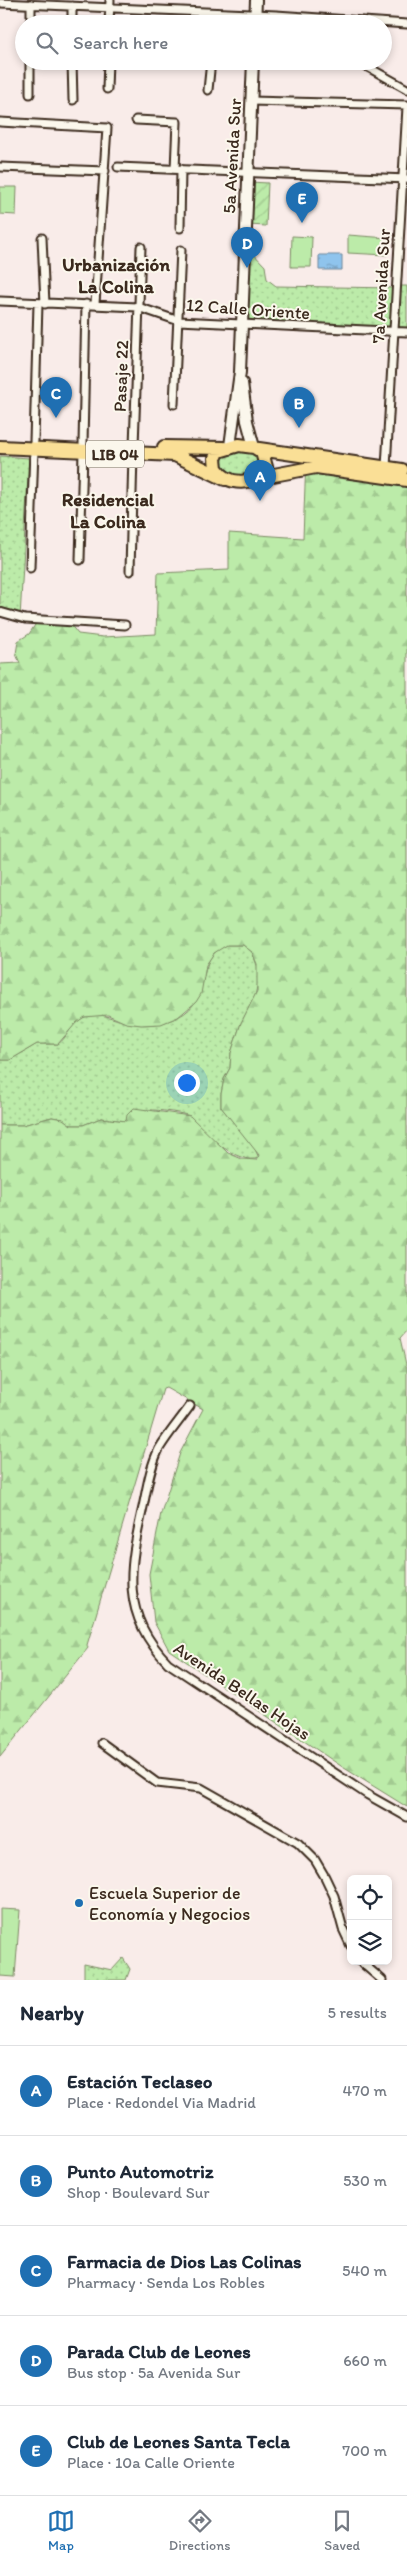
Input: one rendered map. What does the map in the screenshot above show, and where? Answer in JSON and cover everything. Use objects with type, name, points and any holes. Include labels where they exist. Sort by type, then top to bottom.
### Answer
[{"type":"highway","name":"LIB 04","points":[[0,439],[34,445]]},
{"type":"highway","name":"LIB 04","points":[[0,446],[34,445],[134,450],[239,445],[386,466],[407,471]]},
{"type":"highway","points":[[225,479],[219,473],[215,463],[219,451],[227,447]]},
{"type":"highway","points":[[257,448],[265,457],[266,466],[258,478]]},
{"type":"highway","name":"LIB 04","points":[[134,450],[175,455],[225,479],[243,482],[316,466],[407,480]]},
{"type":"street","points":[[255,15],[256,0]]},
{"type":"street","points":[[0,3],[72,6],[110,4],[232,15]]},
{"type":"street","points":[[31,4],[31,15]]},
{"type":"street","points":[[72,6],[72,15]]},
{"type":"street","points":[[392,23],[407,24]]},
{"type":"street","points":[[30,70],[30,94]]},
{"type":"street","points":[[72,70],[73,100]]},
{"type":"street","points":[[107,89],[108,70]]},
{"type":"street","points":[[208,90],[210,70]]},
{"type":"street","name":"5a Avenida Sur","points":[[227,447],[240,372],[253,70]]},
{"type":"street","points":[[373,70],[407,90]]},
{"type":"street","points":[[251,101],[407,106]]},
{"type":"street","name":"7a Avenida Sur","points":[[386,466],[405,179],[407,106]]},
{"type":"street","points":[[136,120],[178,122],[180,228]]},
{"type":"street","points":[[0,122],[107,128],[105,171],[90,304],[80,560]]},
{"type":"street","points":[[118,166],[405,179]]},
{"type":"street","points":[[0,167],[105,171]]},
{"type":"street","points":[[30,568],[42,238]]},
{"type":"street","name":"Pasaje 22","points":[[130,571],[141,247]]},
{"type":"street","points":[[174,404],[180,320],[181,250]]},
{"type":"street","name":"12 Calle Oriente","points":[[0,301],[138,307],[180,320],[242,325],[407,332]]},
{"type":"street","name":"5a Avenida Sur","points":[[240,372],[247,421],[257,448]]},
{"type":"street","points":[[0,612],[25,619],[125,624]]},
{"type":"street","name":"Avenida Bellas Hojas","points":[[190,1406],[160,1448],[152,1465],[132,1556],[134,1607],[141,1627],[151,1645],[168,1663],[368,1794],[407,1817]]},
{"type":"street","points":[[102,1743],[157,1783],[200,1788],[298,1844],[315,1860],[325,1877],[334,1896],[347,1938]]},
{"type":"street","points":[[365,1965],[382,1980]]},
{"type":"green space","points":[[250,182],[268,183],[266,226],[248,225]]},
{"type":"green space","points":[[0,187],[17,187],[16,215],[0,214]]},
{"type":"green space","points":[[348,235],[388,238],[387,255],[348,253]]},
{"type":"green space","points":[[292,236],[312,237],[311,267],[291,267]]},
{"type":"green space","points":[[247,247],[265,266],[267,279],[276,286],[394,288],[392,328],[245,323]]},
{"type":"green space","points":[[401,286],[407,286],[407,329],[398,328]]},
{"type":"green space","points":[[238,450],[250,451],[259,457],[261,467],[251,473],[241,475],[226,470],[222,465],[223,457]]},
{"type":"green space","points":[[0,456],[29,458],[20,618],[0,612]]},
{"type":"green space","points":[[306,460],[407,485],[407,1330],[400,1338],[407,1369],[407,1807],[341,1766],[169,1650],[154,1622],[149,1574],[161,1513],[180,1453],[203,1409],[166,1388],[163,1389],[87,1645],[88,1648],[0,1757],[0,1125],[23,1125],[52,1117],[63,1119],[71,1125],[83,1125],[101,1118],[126,1121],[127,1115],[134,1108],[190,1116],[228,1153],[242,1159],[257,1160],[259,1155],[221,1107],[221,1094],[224,1079],[230,1068],[231,1053],[241,1023],[257,991],[257,964],[252,952],[243,945],[227,945],[214,953],[206,965],[201,994],[196,1002],[178,1017],[161,1024],[141,1025],[126,1023],[108,1015],[84,1017],[76,1023],[58,1044],[37,1044],[10,1060],[0,1060],[0,664],[20,663],[16,654],[18,641],[29,634],[37,622],[70,624],[78,634],[103,637],[156,634],[158,573],[229,570],[229,533],[303,538]]},
{"type":"green space","points":[[227,945],[243,945],[252,952],[258,968],[258,982],[255,996],[241,1023],[231,1053],[230,1068],[224,1079],[221,1094],[221,1107],[254,1147],[259,1158],[250,1159],[231,1152],[221,1146],[190,1116],[168,1111],[133,1111],[129,1113],[126,1121],[101,1118],[83,1125],[71,1125],[63,1119],[52,1117],[23,1125],[0,1125],[0,1060],[10,1060],[37,1044],[58,1044],[74,1024],[87,1016],[98,1015],[132,1024],[145,1025],[172,1020],[178,1017],[189,1009],[196,1000],[201,990],[210,959],[216,951]]},
{"type":"green space","points":[[0,1909],[20,1910],[15,1977],[0,1976]]},
{"type":"green space","points":[[123,1958],[130,1969],[126,1980],[84,1980],[84,1964],[112,1970]]},
{"type":"water","points":[[319,255],[342,255],[342,270],[319,270]]},
{"type":"place","name":"Club de Leones Santa Tecla","points":[[302,223]]},
{"type":"place","name":"Parada Club de Leones","points":[[247,268]]},
{"type":"place","name":"Farmacia de Dios Las Colinas","points":[[56,418]]},
{"type":"place","name":"Punto Automotriz","points":[[299,428]]},
{"type":"place","name":"Estación Teclaseo","points":[[260,501]]},
{"type":"place","name":"Escuela Superior de Economía y Negocios","points":[[79,1903]]},
{"type":"district","name":"Urbanización La Colina","points":[[116,275]]},
{"type":"district","name":"Residencial La Colina","points":[[108,510]]}]
